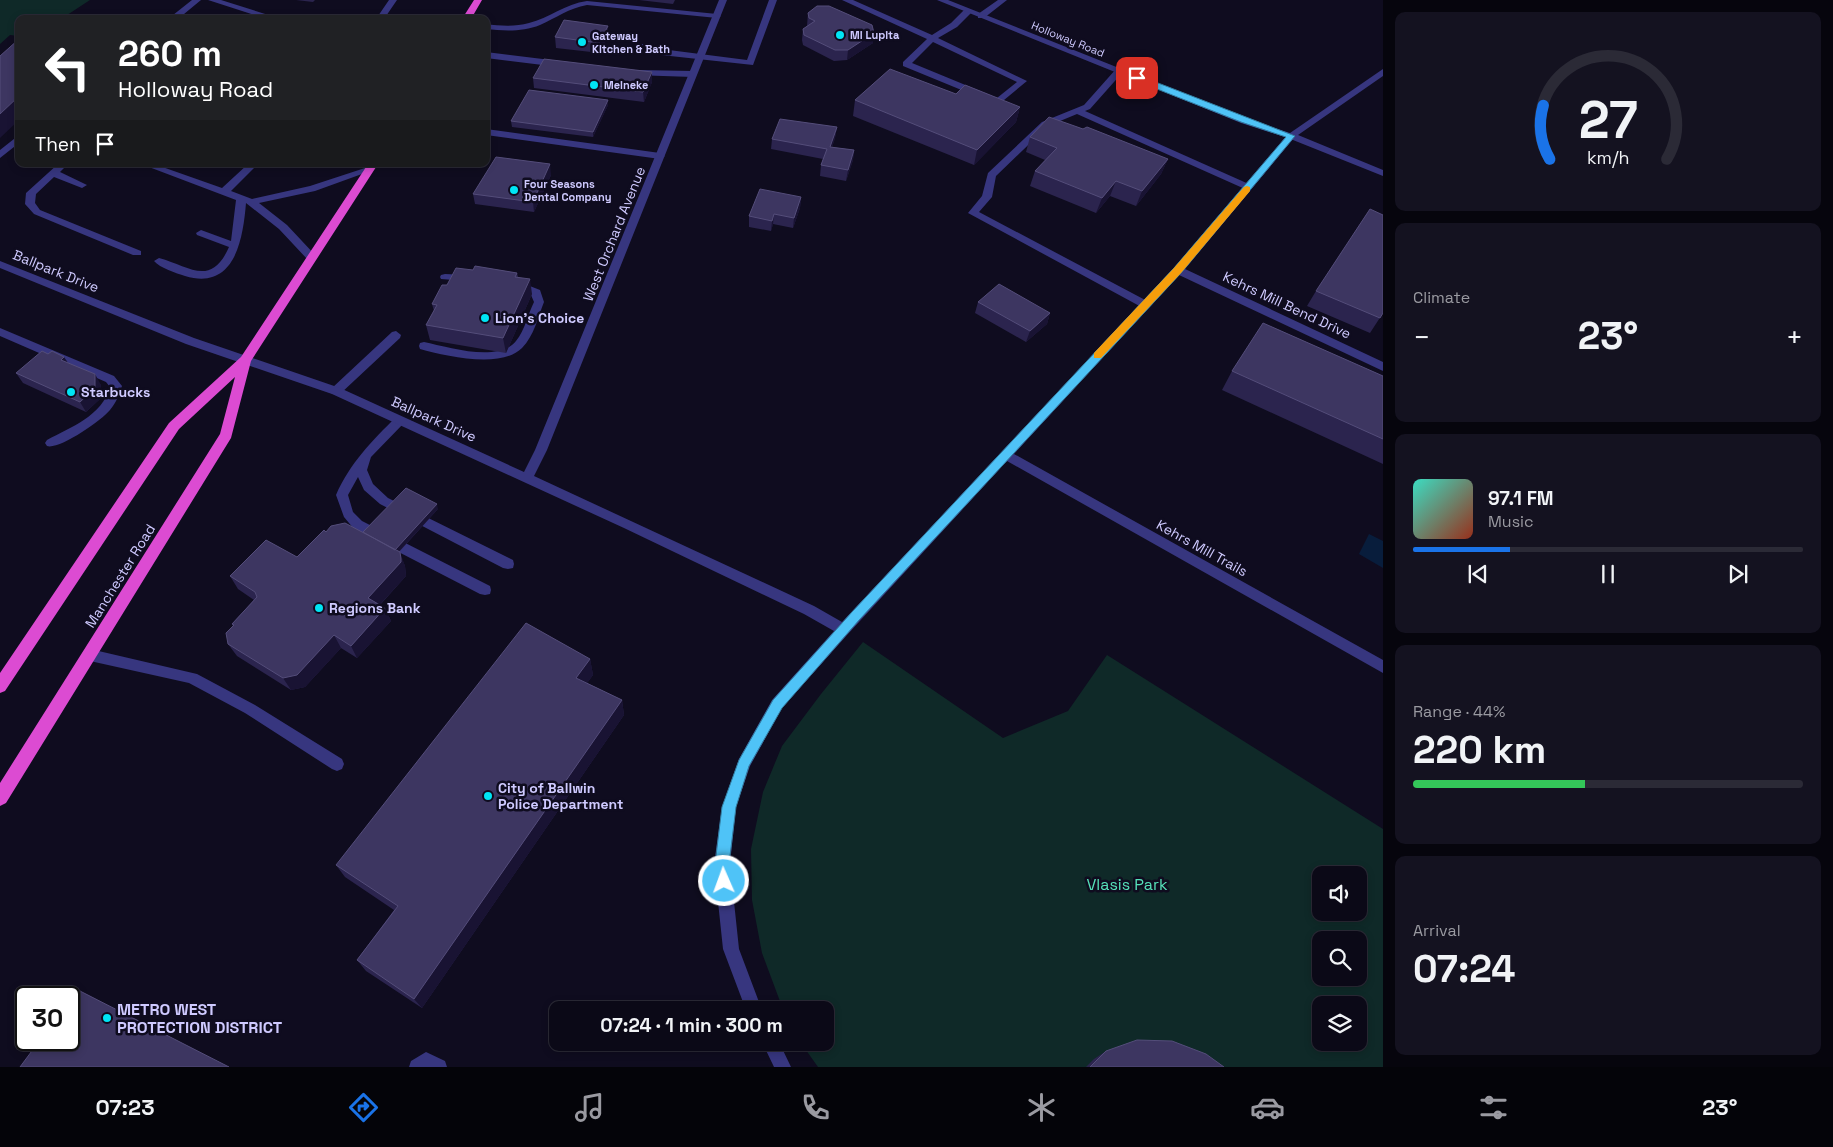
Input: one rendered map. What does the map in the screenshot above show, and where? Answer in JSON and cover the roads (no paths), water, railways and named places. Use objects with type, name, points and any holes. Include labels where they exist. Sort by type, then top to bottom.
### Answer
[{"type":"highway","points":[[469,15],[478,0]]},
{"type":"highway","name":"Manchester Road","points":[[0,686],[174,426],[245,360],[370,167]]},
{"type":"highway","name":"Manchester Road","points":[[0,798],[226,435],[245,360]]},
{"type":"street","points":[[177,15],[197,0]]},
{"type":"street","points":[[212,0],[263,15]]},
{"type":"street","points":[[383,15],[393,0]]},
{"type":"street","name":"West Orchard Avenue","points":[[528,478],[542,450],[723,0]]},
{"type":"street","points":[[638,46],[661,52],[750,63],[773,0]]},
{"type":"street","points":[[846,0],[932,38],[1023,81],[998,102],[906,64],[932,38],[954,26],[968,11]]},
{"type":"street","name":"Holloway Road","points":[[941,0],[1244,121],[1291,136],[1383,173]]},
{"type":"street","points":[[981,16],[1002,0]]},
{"type":"street","points":[[490,26],[516,28],[532,25],[544,21],[561,10],[576,4],[588,3],[717,16]]},
{"type":"street","points":[[490,56],[570,66]]},
{"type":"street","points":[[1119,71],[1087,107],[1045,124],[991,175],[987,197],[973,214],[1145,305]]},
{"type":"street","points":[[751,1001],[731,949],[722,864],[729,807],[744,764],[777,704],[843,630],[1178,270],[1291,136],[1383,72]]},
{"type":"street","points":[[629,73],[693,74]]},
{"type":"street","points":[[1078,110],[1248,187]]},
{"type":"street","points":[[490,133],[660,156]]},
{"type":"street","points":[[0,155],[15,142]]},
{"type":"street","points":[[60,167],[31,193],[30,204],[37,212],[137,253]]},
{"type":"street","points":[[154,167],[246,200],[283,227],[312,258]]},
{"type":"street","points":[[224,192],[251,167]]},
{"type":"street","points":[[246,200],[312,189],[370,167]]},
{"type":"street","points":[[53,173],[82,185]]},
{"type":"street","points":[[158,261],[192,274],[201,275],[219,269],[230,259],[238,236],[246,200]]},
{"type":"street","points":[[201,232],[235,246]]},
{"type":"street","name":"Ballpark Drive","points":[[0,264],[180,337],[336,391],[528,478],[800,606],[843,630]]},
{"type":"street","name":"Kehrs Mill Bend Drive","points":[[1178,270],[1383,367]]},
{"type":"street","points":[[445,277],[479,278]]},
{"type":"street","points":[[424,346],[492,357],[507,354],[520,344],[539,302],[536,293],[522,286],[505,283]]},
{"type":"street","points":[[0,332],[110,379],[116,386],[115,397],[104,410],[51,443]]},
{"type":"street","points":[[336,391],[396,335]]},
{"type":"street","points":[[400,420],[366,455],[348,481],[342,495],[348,514],[358,525],[486,590]]},
{"type":"street","points":[[366,455],[361,470],[368,487],[384,501],[508,564]]},
{"type":"street","name":"Kehrs Mill Trails","points":[[1006,455],[1383,668]]},
{"type":"street","points":[[90,655],[192,678],[250,709],[337,764]]},
{"type":"street","points":[[775,1051],[783,1067]]},
{"type":"street","points":[[417,1067],[426,1060],[439,1067]]},
{"type":"water","points":[[1369,534],[1383,541],[1383,568],[1359,554]]},
{"type":"place","name":"Mi Lupita","points":[[840,35]]},
{"type":"place","name":"Gateway Kitchen & Bath","points":[[582,42]]},
{"type":"place","name":"Meineke","points":[[594,85]]},
{"type":"place","name":"Four Seasons Dental Company","points":[[514,190]]},
{"type":"place","name":"Lion's Choice","points":[[485,318]]},
{"type":"place","name":"Starbucks","points":[[71,392]]},
{"type":"place","name":"Regions Bank","points":[[319,608]]},
{"type":"place","name":"City of Ballwin Police Department","points":[[488,796]]},
{"type":"place","name":"METRO WEST PROTECTION DISTRICT","points":[[107,1018]]},
{"type":"park label","name":"Vlasis Park","points":[[1127,884]]}]
